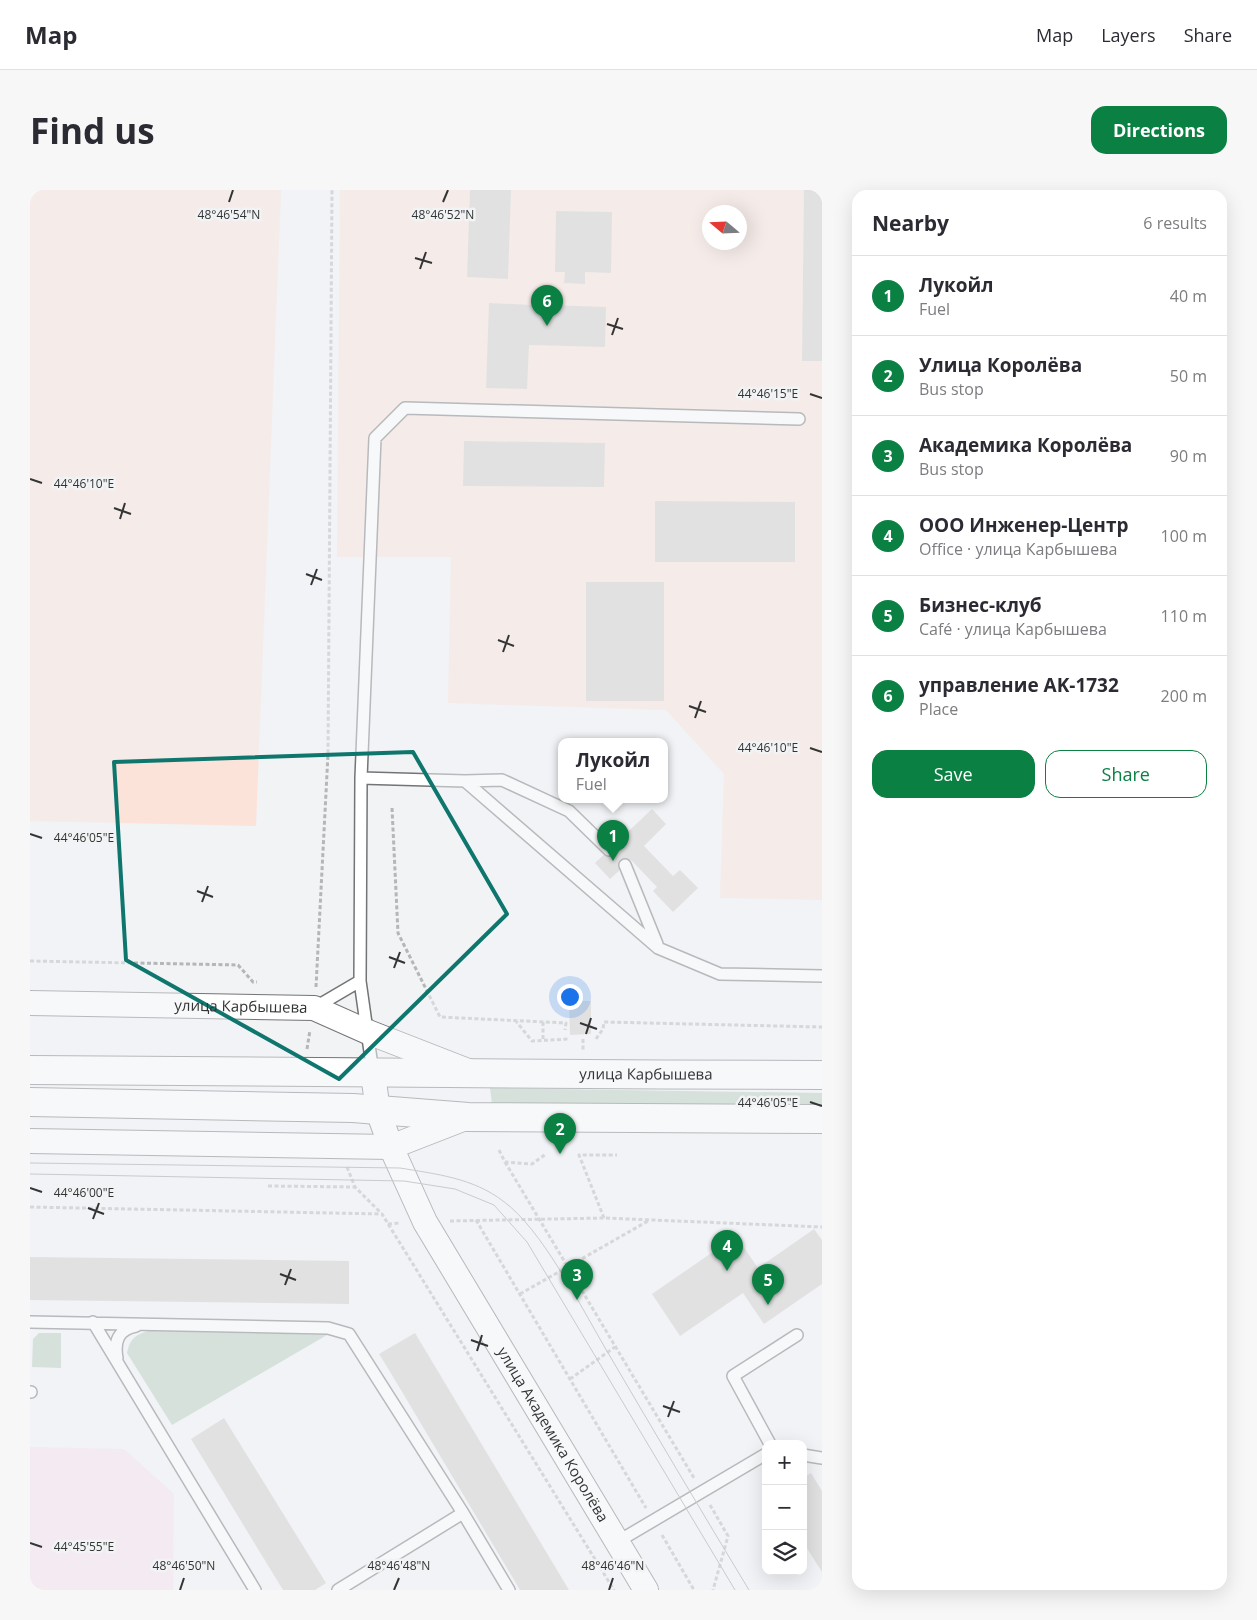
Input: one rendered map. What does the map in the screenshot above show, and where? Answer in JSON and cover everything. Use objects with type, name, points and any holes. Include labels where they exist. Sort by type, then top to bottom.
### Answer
[{"type":"street","name":"улица Карбышева","points":[[30,1003],[313,1000],[368,1032],[470,1072]]},
{"type":"street","name":"улица Карбышева","points":[[30,1070],[373,1074],[470,1072],[822,1075]]},
{"type":"street","name":"улица Академика Королёва","points":[[373,1074],[378,1110],[391,1147],[425,1222],[646,1590]]},
{"type":"street","points":[[30,1102],[323,1107],[468,1117],[493,1115],[822,1119]]},
{"type":"street","points":[[30,1142],[391,1147],[468,1117]]},
{"type":"lane","points":[[373,1074],[360,981],[361,778],[375,438],[405,408],[799,419]]},
{"type":"lane","points":[[361,778],[465,781],[502,780],[570,812],[609,850]]},
{"type":"lane","points":[[465,781],[658,948],[720,974],[822,976]]},
{"type":"lane","points":[[625,865],[658,948]]},
{"type":"lane","points":[[313,1000],[360,981]]},
{"type":"lane","points":[[30,1322],[328,1328],[349,1334],[463,1512],[509,1590]]},
{"type":"lane","points":[[92,1322],[117,1360],[255,1590]]},
{"type":"lane","points":[[117,1360],[115,1347],[119,1336],[126,1328],[143,1325]]},
{"type":"lane","points":[[768,1440],[733,1376],[797,1335]]},
{"type":"lane","points":[[617,1542],[762,1456]]},
{"type":"lane","points":[[807,1456],[822,1458]]},
{"type":"lane","points":[[338,1590],[463,1512]]},
{"type":"path","points":[[306,1053],[313,1000],[328,754],[332,190]]},
{"type":"path","points":[[392,808],[398,933],[440,1017],[566,1023],[565,1030]]},
{"type":"path","points":[[30,961],[238,965],[253,982],[262,983]]},
{"type":"path","points":[[514,1020],[532,1040],[569,1039]]},
{"type":"path","points":[[543,1022],[543,1040]]},
{"type":"path","points":[[596,1039],[603,1029],[604,1022],[822,1026]]},
{"type":"path","points":[[499,1150],[728,1536],[713,1590]]},
{"type":"path","points":[[505,1162],[532,1164],[546,1154]]},
{"type":"path","points":[[604,1218],[579,1154],[616,1155]]},
{"type":"path","points":[[345,1162],[355,1187],[382,1214],[614,1590]]},
{"type":"path","points":[[268,1186],[355,1187]]},
{"type":"path","points":[[30,1207],[382,1214]]},
{"type":"path","points":[[442,1222],[538,1218],[604,1218],[822,1227]]},
{"type":"path","points":[[476,1220],[694,1590]]},
{"type":"path","points":[[520,1294],[648,1221]]},
{"type":"path","points":[[570,1379],[615,1347]]},
{"type":"highlighted area","points":[[413,752],[507,914],[339,1079],[126,960],[114,762]]},
{"type":"shaded area","points":[[30,190],[281,190],[256,826],[30,821]]},
{"type":"shaded area","points":[[340,190],[822,190],[822,900],[720,898],[724,774],[666,710],[448,703],[451,557],[337,557]]},
{"type":"shaded area","points":[[30,1447],[124,1449],[174,1494],[173,1590],[30,1590]]},
{"type":"green space","points":[[490,1088],[822,1093],[822,1107],[492,1104]]},
{"type":"green space","points":[[148,1331],[327,1335],[172,1425],[127,1353],[134,1338]]},
{"type":"green space","points":[[39,1333],[61,1333],[61,1368],[32,1367],[33,1339]]},
{"type":"building","points":[[470,190],[511,190],[508,279],[467,277]]},
{"type":"building","points":[[804,190],[822,190],[822,361],[802,361]]},
{"type":"building","points":[[556,211],[612,212],[611,273],[585,272],[585,284],[564,283],[565,272],[555,272]]},
{"type":"building","points":[[533,296],[549,296],[549,305],[606,307],[605,347],[529,345],[527,389],[486,388],[489,303],[533,305]]},
{"type":"building","points":[[464,441],[605,443],[604,487],[463,486]]},
{"type":"building","points":[[655,501],[795,502],[795,562],[655,562]]},
{"type":"building","points":[[586,582],[664,582],[664,701],[586,701]]},
{"type":"building","points":[[652,809],[666,824],[644,846],[673,876],[680,870],[698,888],[673,912],[653,891],[657,887],[631,860],[610,879],[595,863]]},
{"type":"building","points":[[569,1001],[591,1001],[591,1034],[570,1035]]},
{"type":"building","points":[[814,1229],[822,1240],[822,1284],[764,1324],[743,1293],[680,1336],[652,1294],[736,1236],[758,1268]]},
{"type":"building","points":[[30,1257],[349,1261],[349,1304],[30,1300]]},
{"type":"building","points":[[415,1333],[569,1590],[520,1590],[379,1354]]},
{"type":"building","points":[[224,1418],[326,1583],[315,1590],[283,1590],[191,1439]]},
{"type":"building","points":[[811,1473],[822,1491],[822,1572],[807,1548],[807,1476]]},
{"type":"tram line","points":[[30,1163],[400,1168],[454,1178],[491,1193],[517,1213],[559,1268],[749,1590]]},
{"type":"tram line","points":[[30,1174],[404,1181],[455,1189],[494,1205],[527,1242],[735,1590]]},
{"type":"place","name":"управление AK-1732","points":[[547,326]]},
{"type":"place","name":"Лукойл","points":[[613,861]]},
{"type":"place","name":"Улица Королёва","points":[[560,1154]]},
{"type":"place","name":"ООО Инженер-Центр","points":[[727,1271]]},
{"type":"place","name":"Академика Королёва","points":[[577,1300]]},
{"type":"place","name":"Бизнес-клуб","points":[[768,1305]]}]
